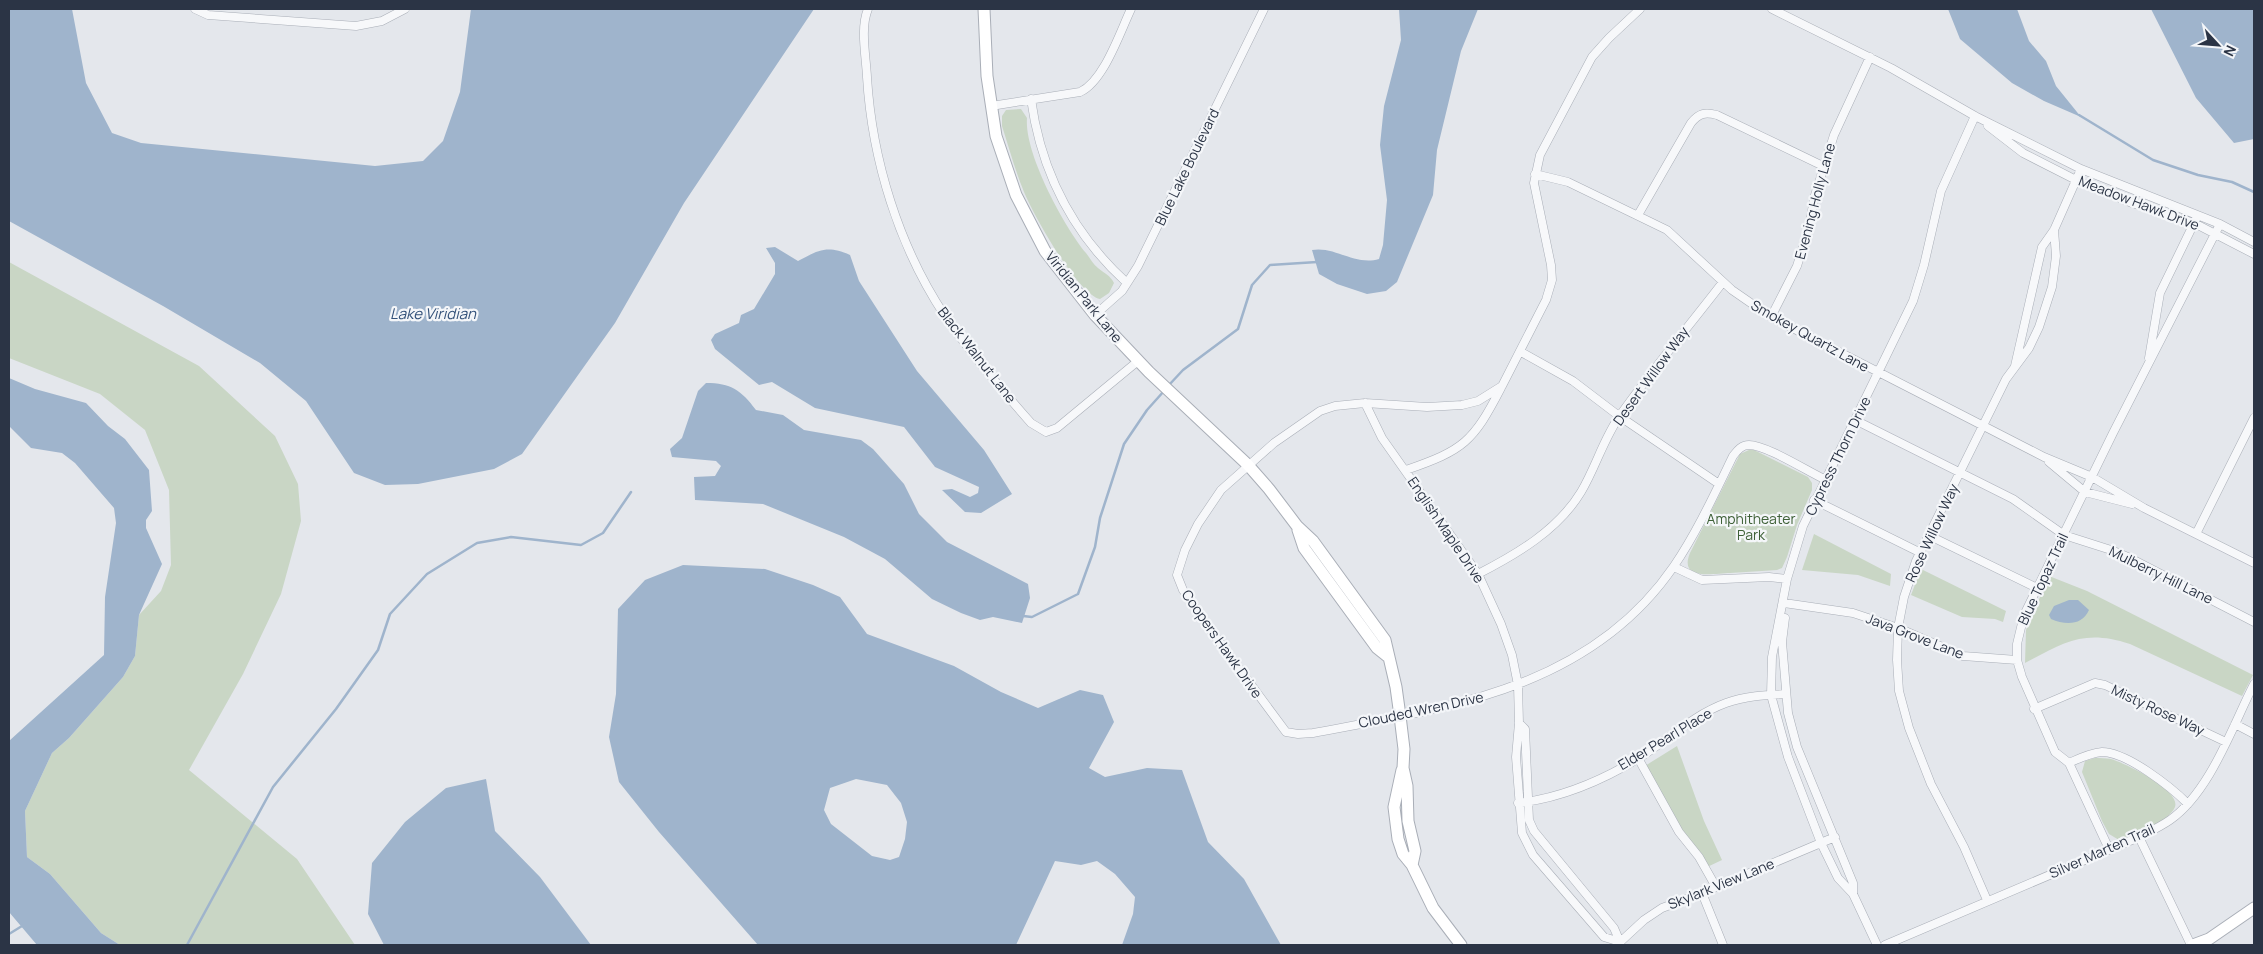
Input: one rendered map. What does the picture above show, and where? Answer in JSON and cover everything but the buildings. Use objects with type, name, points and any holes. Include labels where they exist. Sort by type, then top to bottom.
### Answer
[{"type":"street","points":[[195,9],[204,14],[222,16],[356,26],[382,21],[405,9]]},
{"type":"street","name":"Black Walnut Lane","points":[[868,9],[865,27],[869,99],[875,142],[884,178],[900,227],[917,267],[935,301],[964,343],[1031,424],[1046,432],[1057,428],[1138,361]]},
{"type":"street","name":"Viridian Park Lane","points":[[984,9],[987,76],[996,136],[1025,214],[1057,268],[1095,315],[1138,361],[1248,465],[1297,526],[1304,548],[1377,648],[1387,656],[1394,679],[1404,749],[1403,768],[1396,789],[1395,824],[1403,854],[1412,865],[1433,908],[1461,945]]},
{"type":"street","points":[[991,106],[1080,92],[1092,85],[1131,9]]},
{"type":"street","name":"Blue Lake Boulevard","points":[[1095,315],[1114,299],[1127,283],[1156,229],[1264,9]]},
{"type":"street","name":"Coopers Hawk Drive","points":[[1286,732],[1183,590],[1177,575],[1185,550],[1212,502],[1221,490],[1274,443],[1320,412],[1335,406],[1365,403],[1426,407],[1462,405],[1478,401],[1502,386],[1546,300],[1552,280],[1549,254],[1536,195],[1535,174],[1548,138],[1592,57],[1600,46],[1640,9]]},
{"type":"street","name":"Meadow Hawk Drive","points":[[1772,9],[1870,57],[1920,83],[1975,116],[2081,169],[2196,219],[2216,233],[2254,254]]},
{"type":"street","name":"Evening Holly Lane","points":[[1771,317],[1798,266],[1823,166],[1834,134],[1870,57]]},
{"type":"street","points":[[1032,99],[1040,146],[1062,202],[1087,240],[1127,283]]},
{"type":"street","points":[[1638,215],[1691,123],[1704,113],[1717,115],[1823,166]]},
{"type":"street","name":"Meadow Hawk Drive","points":[[1975,116],[2024,153],[2076,180],[2132,203],[2220,224],[2254,242]]},
{"type":"street","name":"Cypress Thorn Drive","points":[[1877,945],[1853,894],[1838,878],[1821,843],[1788,757],[1771,695],[1772,658],[1794,552],[1814,500],[1879,373],[1912,301],[1924,265],[1941,191],[1975,116]]},
{"type":"street","name":"Rose Willow Way","points":[[2014,370],[2042,247],[2054,230],[2081,169]]},
{"type":"street","name":"Smokey Quartz Lane","points":[[1535,174],[1568,182],[1666,230],[1745,301],[1771,317],[2044,457],[2092,477],[2144,508],[2254,563]]},
{"type":"street","name":"Blue Topaz Trail","points":[[2148,365],[2160,293],[2196,219]]},
{"type":"street","name":"Blue Topaz Trail","points":[[2109,849],[2069,763],[2055,752],[2034,709],[2017,660],[2019,629],[2092,477],[2220,224]]},
{"type":"street","name":"Rose Willow Way","points":[[1987,900],[1964,847],[1931,784],[1909,728],[1900,691],[1897,660],[1898,628],[1907,588],[1921,553],[2006,379],[2014,370],[2040,327],[2052,287],[2056,256],[2054,230]]},
{"type":"street","name":"Desert Willow Way","points":[[1478,574],[1505,560],[1542,535],[1573,504],[1619,416],[1723,282]]},
{"type":"street","points":[[1521,352],[1573,381],[1619,416],[1719,484]]},
{"type":"street","points":[[1406,470],[1434,460],[1461,446],[1480,426],[1502,386]]},
{"type":"street","name":"English Maple Drive","points":[[1365,403],[1375,427],[1478,574],[1501,624],[1512,655],[1518,685],[1519,723],[1516,757],[1518,803],[1522,833],[1534,855],[1604,937],[1619,943]]},
{"type":"street","points":[[2196,534],[2254,418]]},
{"type":"street","name":"Mulberry Hill Lane","points":[[1855,420],[2013,499],[2064,535],[2130,558],[2254,622]]},
{"type":"street","name":"Clouded Wren Drive","points":[[1286,732],[1298,734],[1313,733],[1479,699],[1518,685],[1565,664],[1598,642],[1641,606],[1674,567],[1739,448],[1747,445],[1759,447],[1824,480]]},
{"type":"street","name":"Smokey Quartz Lane","points":[[2044,457],[2085,492],[2144,508]]},
{"type":"street","points":[[1814,500],[1921,553]]},
{"type":"street","points":[[1930,536],[2038,588]]},
{"type":"street","points":[[1674,567],[1702,580],[1769,577],[1787,579]]},
{"type":"street","name":"Cypress Thorn Drive","points":[[1784,604],[1785,617],[1782,642],[1786,694],[1797,747],[1853,883],[1853,894]]},
{"type":"street","name":"Java Grove Lane","points":[[1784,604],[1853,613],[1898,628],[1963,656],[2017,660]]},
{"type":"street","name":"Misty Rose Way","points":[[2034,709],[2095,683],[2105,685],[2226,742]]},
{"type":"street","name":"Silver Marten Trail","points":[[1884,945],[2139,837],[2170,820],[2188,804],[2210,772],[2254,684]]},
{"type":"street","name":"Elder Pearl Place","points":[[1518,803],[1547,800],[1582,786],[1638,758],[1693,720],[1723,704],[1742,698],[1786,694]]},
{"type":"street","name":"English Maple Drive","points":[[1519,723],[1525,729],[1527,742],[1529,820],[1534,831],[1614,928],[1619,943]]},
{"type":"street","points":[[2235,724],[2254,734]]},
{"type":"street","points":[[2069,763],[2088,754],[2104,752],[2119,757],[2151,772],[2188,804]]},
{"type":"street","points":[[1638,758],[1679,832],[1699,856],[1716,888]]},
{"type":"street","name":"Skylark View Lane","points":[[1619,943],[1644,920],[1662,908],[1716,888],[1835,836]]},
{"type":"street","points":[[2139,837],[2192,945],[2209,938],[2254,908]]},
{"type":"street","points":[[1702,893],[1723,945]]},
{"type":"green space","points":[[1021,109],[1027,118],[1032,150],[1057,208],[1093,263],[1109,276],[1114,283],[1109,293],[1100,299],[1080,284],[1069,269],[1046,234],[1024,192],[1002,126],[1002,116],[1006,110]]},
{"type":"green space","points":[[9,262],[199,366],[275,436],[298,484],[301,521],[281,594],[243,674],[189,770],[297,859],[355,945],[120,945],[101,933],[50,874],[27,857],[25,811],[52,753],[69,738],[123,677],[135,656],[139,615],[161,591],[171,565],[169,490],[145,430],[100,394],[9,358]]},
{"type":"green space","name":"Amphitheater Park","points":[[1754,450],[1808,477],[1812,483],[1812,490],[1782,568],[1777,570],[1716,574],[1693,572],[1689,568],[1688,562],[1690,553],[1740,454]]},
{"type":"green space","points":[[1814,534],[1891,574],[1890,586],[1858,575],[1802,570]]},
{"type":"green space","points":[[1921,569],[2006,611],[2003,622],[1995,619],[1962,617],[1911,595]]},
{"type":"green space","points":[[2049,576],[2087,591],[2253,675],[2242,696],[2130,644],[2114,640],[2087,638],[2075,640],[2025,663],[2026,630]]},
{"type":"green space","points":[[1677,746],[1704,821],[1722,860],[1703,869],[1662,810],[1640,769]]},
{"type":"green space","points":[[2095,758],[2118,762],[2139,771],[2161,785],[2175,800],[2175,807],[2171,813],[2158,823],[2119,840],[2109,834],[2082,772],[2085,761]]},
{"type":"water","name":"Lake Viridian","points":[[9,9],[72,9],[86,83],[112,133],[141,143],[375,166],[423,161],[443,141],[460,92],[471,9],[814,9],[684,203],[615,323],[522,454],[494,469],[418,484],[385,485],[354,473],[306,401],[260,363],[163,306],[9,221]]},
{"type":"water","points":[[1399,9],[1478,9],[1461,51],[1437,150],[1433,195],[1397,282],[1386,291],[1367,294],[1337,284],[1319,274],[1312,250],[1329,251],[1362,260],[1379,259],[1383,245],[1387,200],[1380,145],[1384,106],[1401,40]]},
{"type":"water","points":[[1948,9],[2017,9],[2029,41],[2046,61],[2056,86],[2081,117],[2044,101],[2012,83],[1960,39]]},
{"type":"water","points":[[2151,9],[2254,9],[2254,139],[2234,143],[2196,98]]},
{"type":"water","points":[[775,247],[798,261],[823,250],[835,250],[850,255],[859,281],[917,371],[984,450],[1012,494],[981,513],[965,512],[942,490],[952,489],[970,497],[978,493],[979,487],[935,467],[904,427],[815,408],[772,382],[759,385],[715,349],[711,340],[715,334],[739,323],[741,315],[754,309],[775,274],[775,263],[766,248]]},
{"type":"water","points":[[9,378],[35,389],[86,403],[108,426],[125,439],[149,470],[152,511],[146,520],[146,528],[162,564],[139,615],[135,656],[123,677],[69,738],[52,753],[25,811],[27,857],[50,874],[101,933],[120,945],[37,945],[9,912],[9,741],[104,655],[105,597],[116,523],[114,508],[75,463],[62,453],[31,448],[9,426]]},
{"type":"water","points":[[706,383],[729,386],[745,397],[756,410],[783,415],[804,430],[861,440],[873,449],[904,484],[919,514],[947,542],[1028,584],[1030,598],[1022,623],[993,617],[980,620],[961,613],[932,599],[885,559],[844,537],[763,504],[695,500],[694,477],[715,476],[721,466],[716,461],[672,457],[670,449],[682,438],[698,391]]},
{"type":"water","points":[[683,565],[765,569],[813,585],[840,597],[867,634],[954,666],[1001,692],[1038,708],[1080,690],[1103,695],[1114,722],[1089,768],[1105,777],[1147,768],[1182,770],[1208,842],[1244,879],[1281,945],[1122,945],[1133,914],[1135,897],[1115,874],[1097,861],[1081,865],[1055,861],[1016,945],[758,945],[659,832],[619,782],[609,737],[616,694],[618,609],[645,580]],"holes":[[[856,779],[887,785],[901,803],[907,822],[905,839],[899,857],[890,860],[872,856],[831,824],[824,810],[830,788]]]},
{"type":"water","points":[[2069,600],[2078,600],[2089,610],[2086,615],[2073,623],[2051,619],[2049,615],[2054,606]]},
{"type":"water","points":[[486,779],[495,831],[540,877],[591,945],[384,945],[368,914],[372,863],[405,822],[446,788]]},
{"type":"waterway","points":[[2079,115],[2153,160],[2198,175],[2232,182],[2254,192]]},
{"type":"waterway","points":[[1169,385],[1183,370],[1238,329],[1252,285],[1270,265],[1317,262]]},
{"type":"waterway","points":[[1023,616],[1032,617],[1078,594],[1095,547],[1100,518],[1124,444],[1147,410],[1164,391]]},
{"type":"waterway","points":[[187,945],[273,787],[336,709],[378,650],[390,614],[427,574],[477,543],[511,537],[581,545],[603,533],[631,492]]},
{"type":"waterway","points":[[9,934],[22,926]]}]
